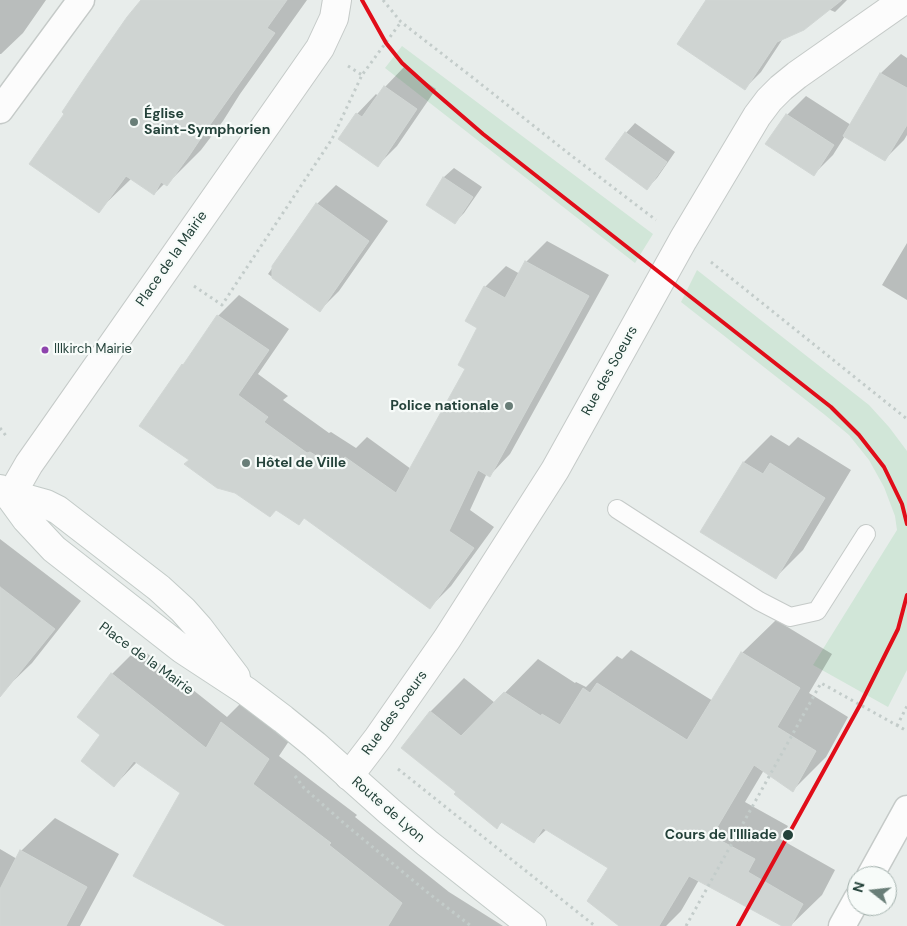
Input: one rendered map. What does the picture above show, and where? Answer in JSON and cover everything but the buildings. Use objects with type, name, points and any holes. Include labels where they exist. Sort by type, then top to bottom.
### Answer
[{"type":"street","points":[[0,110],[81,0]]},
{"type":"street","name":"Place de la Mairie","points":[[320,48],[326,23],[326,0]]},
{"type":"street","name":"Place de la Mairie","points":[[5,493],[29,464],[320,48],[334,18],[337,0]]},
{"type":"street","name":"Rue des Soeurs","points":[[349,776],[447,639],[555,470],[683,240],[768,100],[797,75],[904,0]]},
{"type":"street","name":"Route de Lyon","points":[[5,493],[54,549],[182,649],[246,691],[315,745],[426,843],[532,926]]},
{"type":"street","points":[[876,866],[907,809]]},
{"type":"lane","points":[[617,509],[759,601],[790,617],[817,611],[866,534]]},
{"type":"path","points":[[167,267],[222,305],[332,139],[362,75],[401,22],[383,0]]},
{"type":"path","points":[[0,428],[29,464]]},
{"type":"path","points":[[686,926],[821,683],[907,731]]},
{"type":"path","points":[[897,726],[907,706]]},
{"type":"path","points":[[371,747],[595,926]]},
{"type":"path","points":[[291,770],[304,788],[346,825],[471,926]]},
{"type":"green space","points":[[402,46],[653,234],[635,263],[385,68]]},
{"type":"green space","points":[[697,270],[869,405],[907,451],[907,670],[888,707],[813,665],[897,530],[895,516],[884,487],[869,460],[849,435],[681,302]]},
{"type":"transit line","points":[[362,0],[386,43],[402,63],[432,90],[483,134],[831,407],[859,435],[884,467],[902,504],[907,524]]},
{"type":"transit line","points":[[738,926],[860,705],[898,629],[907,595]]},
{"type":"place","name":"Église Saint-Symphorien","points":[[134,122]]},
{"type":"place","name":"Illkirch Mairie","points":[[45,350]]},
{"type":"place","name":"Police nationale","points":[[509,406]]},
{"type":"place","name":"Hôtel de Ville","points":[[246,463]]},
{"type":"place","name":"Cours de l'Illiade","points":[[788,835]]}]
